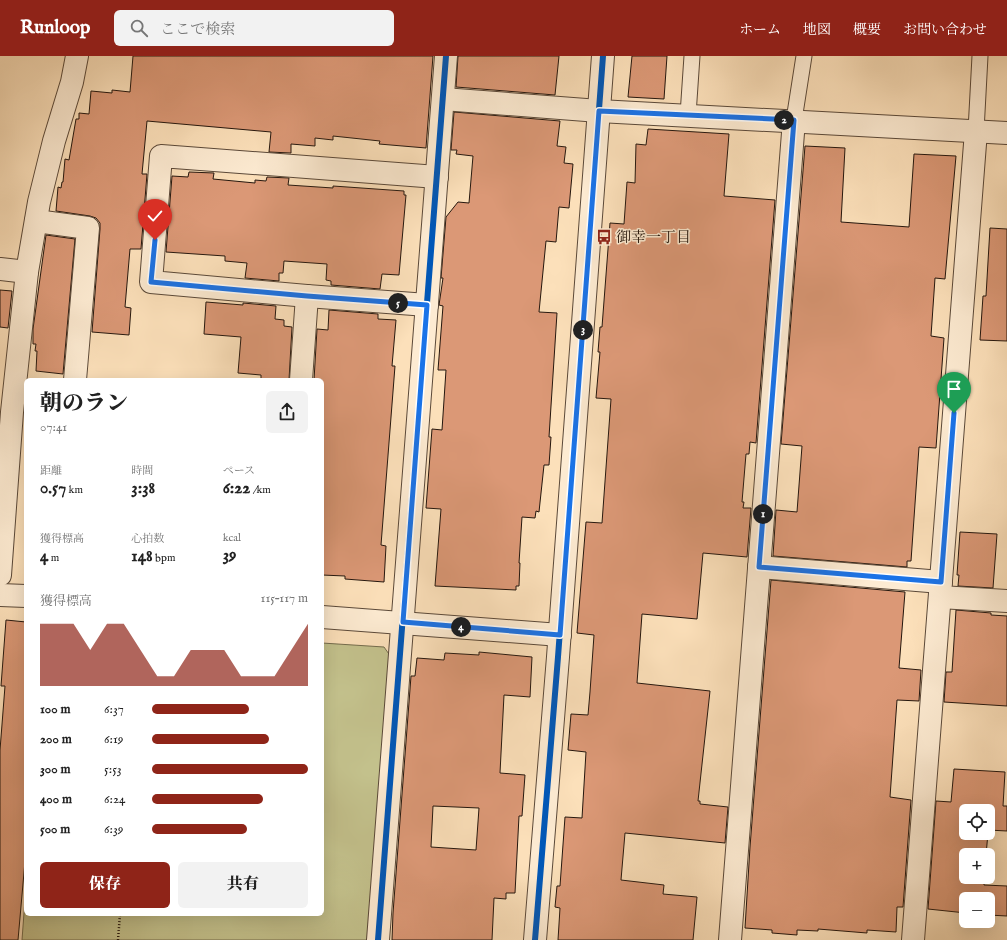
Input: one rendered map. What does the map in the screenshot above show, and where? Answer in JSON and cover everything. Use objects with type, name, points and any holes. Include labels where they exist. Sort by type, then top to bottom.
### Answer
[{"type":"street","points":[[0,575],[12,412],[27,272],[36,221],[54,142],[72,82],[78,56]]},
{"type":"street","points":[[378,940],[446,56]]},
{"type":"street","points":[[535,940],[560,635],[603,56]]},
{"type":"street","points":[[443,99],[599,111],[794,120],[1007,133]]},
{"type":"street","points":[[730,940],[794,120]]},
{"type":"street","points":[[913,940],[976,131]]},
{"type":"street","points":[[427,305],[151,282],[161,156],[437,176]]},
{"type":"street","points":[[36,221],[88,228],[75,378]]},
{"type":"street","points":[[0,269],[27,272]]},
{"type":"street","points":[[301,378],[307,296]]},
{"type":"street","points":[[759,567],[940,589],[1007,601]]},
{"type":"street","points":[[0,595],[24,596]]},
{"type":"street","points":[[324,617],[560,635]]},
{"type":"lane","points":[[688,115],[692,56]]},
{"type":"lane","points":[[794,120],[804,56]]},
{"type":"lane","points":[[976,131],[980,56]]},
{"type":"path","points":[[118,940],[120,916]]},
{"type":"shaded area","points":[[324,643],[384,647],[391,657],[370,940],[22,940],[24,913],[24,916],[324,916]]},
{"type":"building","points":[[133,56],[433,56],[426,148],[379,144],[380,141],[333,136],[333,140],[315,138],[315,146],[291,144],[291,153],[269,152],[271,132],[147,121],[142,174],[147,174],[141,249],[130,249],[125,307],[131,308],[129,335],[92,332],[100,223],[96,218],[90,216],[56,211],[58,187],[61,188],[63,182],[65,159],[69,160],[76,119],[79,119],[79,113],[89,114],[91,91],[112,93],[112,90],[130,92]]},
{"type":"building","points":[[458,56],[559,56],[555,95],[456,87]]},
{"type":"building","points":[[632,56],[667,56],[664,99],[628,97]]},
{"type":"building","points":[[454,112],[560,121],[557,146],[566,147],[564,163],[573,164],[569,208],[559,207],[556,242],[546,241],[539,312],[557,313],[549,437],[551,437],[549,465],[544,465],[539,512],[536,511],[535,518],[522,517],[519,586],[516,586],[516,590],[435,586],[441,509],[426,508],[432,429],[442,430],[446,370],[438,370],[443,306],[439,305],[443,278],[441,278],[446,217],[458,202],[469,203],[473,156],[456,154],[457,150],[451,150]]},
{"type":"building","points":[[648,129],[729,134],[724,196],[775,200],[756,443],[750,442],[749,454],[746,454],[742,502],[744,502],[743,508],[751,508],[747,557],[703,553],[697,619],[642,614],[637,683],[710,691],[698,801],[700,801],[700,804],[728,807],[725,843],[625,833],[621,880],[664,885],[663,894],[697,897],[693,940],[558,940],[560,908],[555,907],[557,886],[560,886],[565,817],[582,818],[586,752],[568,750],[571,714],[588,715],[590,692],[594,635],[577,633],[586,522],[602,523],[611,399],[596,398],[600,352],[598,352],[600,327],[602,327],[610,223],[624,224],[627,182],[635,183],[636,144],[646,145]]},
{"type":"building","points":[[805,146],[845,148],[841,222],[909,227],[914,154],[956,156],[945,279],[935,278],[931,336],[944,338],[936,448],[919,447],[911,561],[907,561],[907,567],[773,556],[776,510],[797,512],[802,446],[781,444]]},
{"type":"building","points":[[189,172],[214,173],[213,179],[255,183],[255,180],[266,181],[267,177],[289,178],[288,185],[333,188],[333,186],[404,191],[404,195],[406,195],[399,275],[382,274],[380,289],[331,285],[331,281],[326,280],[327,264],[284,261],[283,273],[279,273],[279,281],[245,278],[247,263],[225,261],[225,256],[166,252],[172,176],[188,177]]},
{"type":"building","points":[[990,228],[1007,229],[1007,341],[980,340],[983,296],[986,296]]},
{"type":"building","points":[[46,235],[75,239],[63,374],[36,371],[37,351],[35,351],[36,344],[33,344],[33,329]]},
{"type":"building","points":[[0,290],[12,291],[8,328],[0,327]]},
{"type":"building","points":[[206,302],[276,306],[275,319],[284,320],[284,326],[292,327],[289,378],[261,378],[261,375],[238,373],[241,337],[204,334]]},
{"type":"building","points":[[329,310],[378,314],[378,319],[396,320],[392,366],[395,366],[381,545],[386,546],[384,582],[345,579],[345,576],[324,575],[324,378],[314,378],[317,329],[328,330]]},
{"type":"building","points":[[960,532],[997,534],[993,588],[958,586],[959,575],[957,575]]},
{"type":"building","points":[[771,580],[905,592],[899,668],[921,670],[919,701],[897,700],[890,797],[911,800],[903,907],[897,907],[896,932],[867,930],[867,933],[818,929],[818,931],[797,930],[797,935],[772,933],[772,930],[745,928]]},
{"type":"building","points":[[956,610],[1007,616],[1007,706],[944,702],[946,672],[952,672]]},
{"type":"building","points":[[6,620],[24,622],[24,872],[18,940],[0,940],[0,750],[5,686],[1,686]]},
{"type":"building","points":[[479,652],[532,657],[530,697],[504,695],[500,773],[525,775],[522,816],[519,816],[515,893],[506,893],[506,899],[494,898],[492,940],[392,940],[411,676],[415,676],[417,658],[444,660],[445,653],[479,655]],"holes":[[[433,806],[479,808],[476,850],[431,847]]]},
{"type":"building","points":[[954,769],[1005,772],[1003,806],[1007,806],[1007,831],[995,830],[995,804],[959,804],[959,840],[987,840],[987,848],[959,848],[959,884],[1007,886],[1007,916],[995,915],[995,892],[959,892],[959,912],[928,909],[936,801],[951,802]]},
{"type":"cycle path","points":[[378,940],[446,56]]},
{"type":"cycle path","points":[[535,940],[558,657],[603,56]]},
{"type":"place","name":"御幸一丁目","points":[[604,237]]},
{"type":"route","points":[[155,240],[151,282],[427,305],[403,622],[560,635],[599,111],[794,120],[759,567],[941,582],[954,413]]}]
